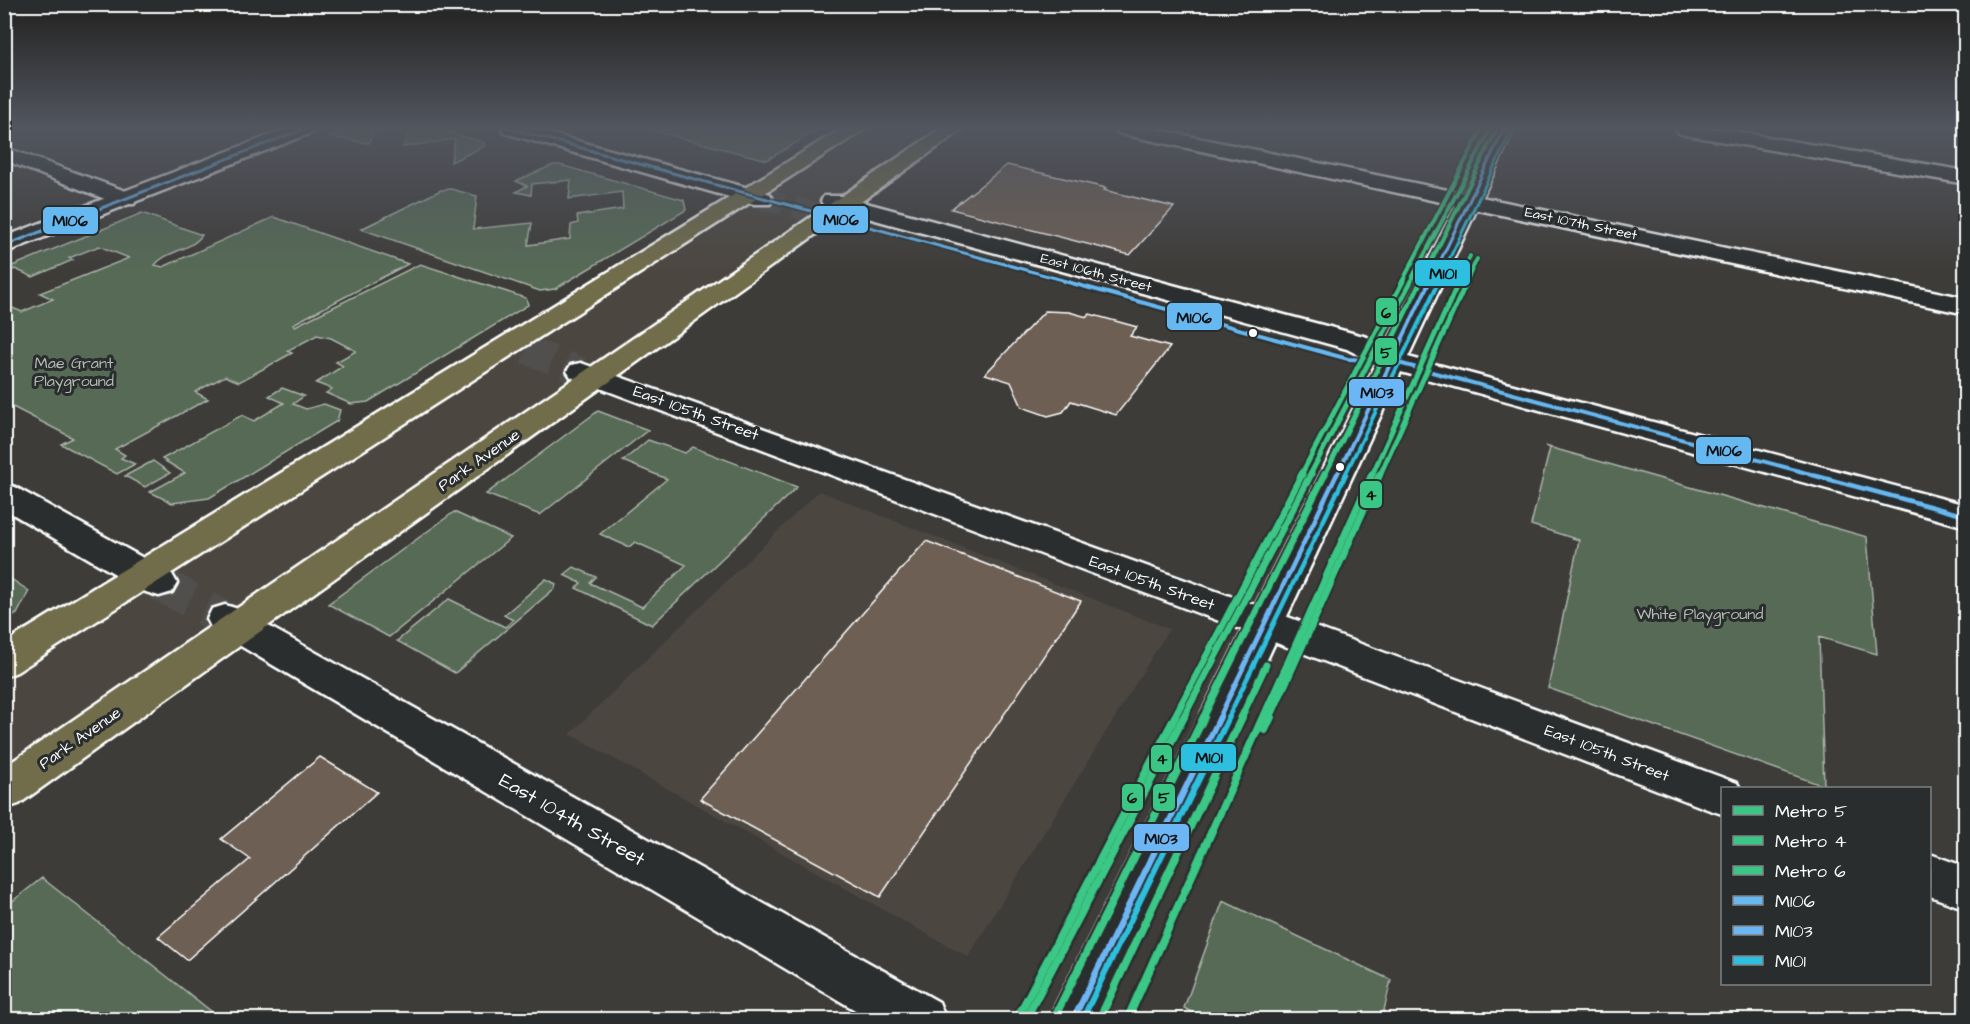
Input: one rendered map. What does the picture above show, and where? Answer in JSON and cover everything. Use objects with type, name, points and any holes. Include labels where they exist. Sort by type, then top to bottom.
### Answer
[{"type":"main road","points":[[67,177],[126,199]]},
{"type":"main road","points":[[4,246],[182,177]]},
{"type":"main road","points":[[703,177],[764,192]]},
{"type":"main road","points":[[714,177],[764,192]]},
{"type":"main road","points":[[4,662],[152,579],[786,177]]},
{"type":"main road","name":"Park Avenue","points":[[4,791],[232,623],[589,374],[880,177]]},
{"type":"main road","name":"East 107th Street","points":[[1358,177],[1965,306]]},
{"type":"main road","points":[[1073,1020],[1481,177]]},
{"type":"main road","name":"East 106th Street","points":[[830,209],[1348,359],[1391,361],[1965,516]]},
{"type":"main road","name":"East 105th Street","points":[[589,374],[1264,623],[1721,796]]},
{"type":"main road","points":[[4,495],[152,579]]},
{"type":"main road","name":"East 104th Street","points":[[232,623],[921,1020]]},
{"type":"main road","points":[[1931,876],[1965,888]]},
{"type":"shaded area","points":[[794,177],[868,177],[5,769],[5,678]]},
{"type":"shaded area","points":[[819,491],[1169,629],[968,957],[570,734]]},
{"type":"green space","points":[[526,177],[602,177],[684,200],[686,210],[555,289],[540,291],[361,229],[441,190],[451,189],[477,196],[473,229],[532,223],[528,245],[570,239],[571,225],[578,223],[577,216],[623,209],[622,192],[569,199],[571,180],[532,184],[531,195],[516,192],[527,186],[516,181]]},
{"type":"green space","name":"Mae Grant Playground","points":[[142,213],[202,235],[192,244],[166,256],[155,265],[163,267],[274,217],[408,264],[293,324],[295,326],[420,264],[526,298],[528,305],[368,402],[351,404],[326,393],[332,389],[316,383],[343,366],[336,362],[356,351],[331,338],[317,335],[287,351],[292,353],[239,382],[225,376],[195,392],[208,399],[115,449],[125,455],[121,458],[135,464],[117,474],[61,444],[73,438],[5,403],[5,309],[10,307],[22,312],[53,299],[40,293],[129,258],[99,246],[69,258],[73,260],[33,277],[15,269],[5,273],[5,269]]},
{"type":"green space","points":[[282,388],[304,396],[293,404],[306,409],[324,404],[340,410],[337,421],[209,498],[172,503],[150,492],[185,473],[162,459],[242,415],[254,421],[284,403],[269,396]]},
{"type":"green space","points":[[598,411],[648,430],[540,515],[486,494]]},
{"type":"green space","points":[[648,440],[685,453],[693,447],[797,487],[652,625],[576,588],[581,583],[564,575],[574,567],[596,577],[590,583],[642,607],[686,565],[635,542],[629,547],[600,534],[667,479],[623,461]]},
{"type":"green space","name":"White Playground","points":[[1545,446],[1867,537],[1877,654],[1819,637],[1824,786],[1548,688],[1579,540],[1531,525],[1550,448]]},
{"type":"green space","points":[[153,461],[170,473],[145,487],[125,476]]},
{"type":"green space","points":[[454,512],[511,538],[389,637],[328,604]]},
{"type":"green space","points":[[5,575],[29,591],[17,614],[5,621]]},
{"type":"green space","points":[[546,579],[556,584],[555,588],[455,673],[397,641],[449,599],[505,627],[513,620],[504,615]]},
{"type":"green space","points":[[42,878],[221,1019],[5,1019],[5,907]]},
{"type":"green space","points":[[1223,901],[1391,980],[1382,1019],[1204,1019],[1184,1008]]},
{"type":"building","points":[[992,177],[1058,177],[1174,207],[1130,255],[951,209]]},
{"type":"building","points":[[1045,311],[1069,312],[1087,317],[1090,314],[1137,327],[1130,336],[1170,347],[1116,415],[1071,401],[1063,412],[1048,416],[1022,407],[1011,382],[985,374]]},
{"type":"building","points":[[926,541],[1081,601],[880,897],[700,799]]},
{"type":"building","points":[[320,757],[377,792],[187,960],[158,937],[250,859],[221,839]]},
{"type":"tunnel","points":[[762,199],[816,213]]},
{"type":"tunnel","points":[[526,350],[581,371]]},
{"type":"tunnel","points":[[159,583],[225,619]]},
{"type":"metro line","name":"6","points":[[1016,1020],[1457,177]]},
{"type":"metro line","name":"4","points":[[1025,1020],[1466,177]]},
{"type":"metro line","name":"5","points":[[1053,1020],[1473,177]]},
{"type":"metro line","name":"6","points":[[1127,1020],[1470,256]]},
{"type":"metro line","name":"4","points":[[1265,730],[1477,259]]},
{"type":"metro line","name":"4","points":[[1099,1020],[1266,665]]},
{"type":"transit line","name":"M106","points":[[4,246],[181,177]]},
{"type":"transit line","name":"M106","points":[[686,177],[1348,359],[1391,361],[1966,516]]},
{"type":"transit line","name":"M103","points":[[1073,1020],[1481,177]]},
{"type":"transit line","name":"M101","points":[[1082,1020],[1489,177]]}]
